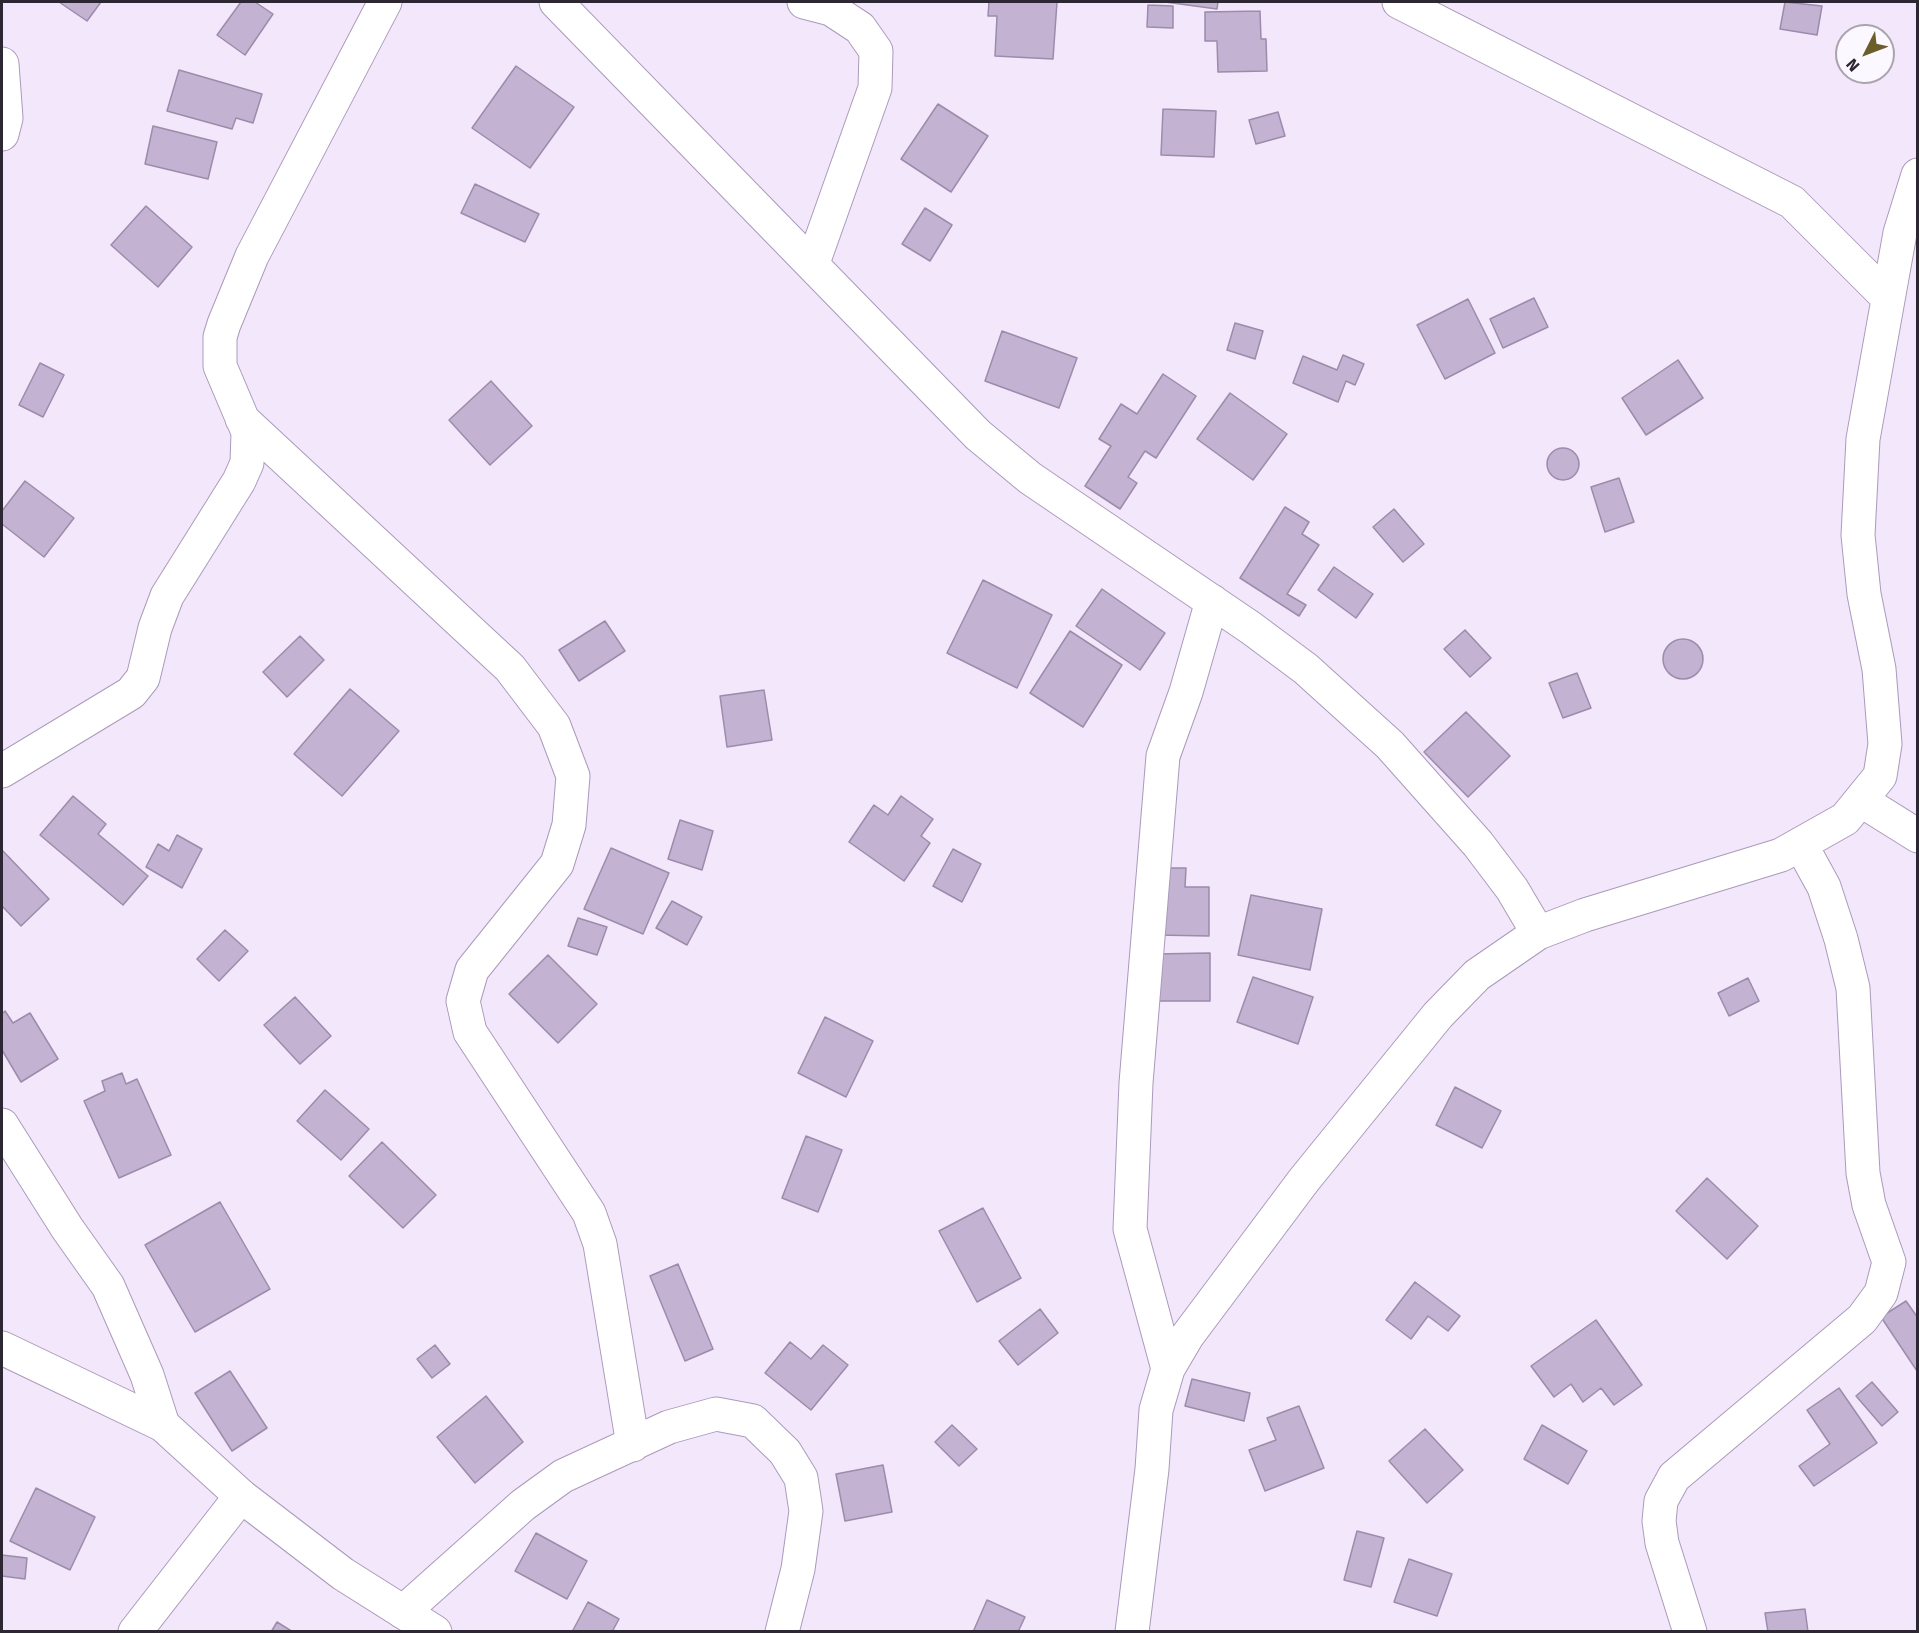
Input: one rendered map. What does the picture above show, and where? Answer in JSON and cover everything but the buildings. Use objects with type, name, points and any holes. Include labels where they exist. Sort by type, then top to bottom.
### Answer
[{"type":"street","points":[[2,771],[131,693],[143,678],[155,628],[166,596],[239,481],[247,463],[248,432],[220,366],[220,337],[224,324],[252,256],[384,2]]},
{"type":"street","points":[[556,2],[813,263],[978,435],[1030,478],[1212,601],[1306,669],[1390,745],[1478,844],[1512,889],[1538,933]]},
{"type":"street","points":[[804,2],[831,9],[850,21],[860,28],[876,51],[875,88],[813,263]]},
{"type":"street","points":[[1399,2],[1792,202],[1888,298]]},
{"type":"street","points":[[2,64],[6,118],[2,134]]},
{"type":"street","points":[[1132,1632],[1152,1469],[1156,1410],[1168,1368],[1188,1335],[1304,1180],[1438,1015],[1477,975],[1538,933],[1585,915],[1781,855],[1845,819],[1862,801],[1880,776],[1885,744],[1879,669],[1864,594],[1858,536],[1863,439],[1900,233],[1917,175]]},
{"type":"street","points":[[242,419],[510,668],[554,726],[573,776],[569,825],[557,864],[472,970],[463,1001],[470,1032],[589,1214],[600,1244],[633,1444]]},
{"type":"street","points":[[1168,1368],[1130,1229],[1136,1083],[1163,756],[1186,692],[1212,601]]},
{"type":"street","points":[[1862,801],[1917,836]]},
{"type":"street","points":[[1689,1632],[1662,1543],[1659,1521],[1661,1501],[1674,1477],[1862,1319],[1881,1293],[1889,1262],[1869,1205],[1863,1173],[1852,988],[1841,939],[1824,887],[1801,845]]},
{"type":"street","points":[[2,1125],[108,1286],[147,1375],[163,1425]]},
{"type":"street","points":[[2,1348],[163,1425],[242,1496],[343,1574],[435,1632]]},
{"type":"street","points":[[403,1612],[523,1505],[562,1476],[669,1427],[716,1414],[753,1421],[785,1452],[801,1478],[806,1511],[798,1569],[782,1632]]},
{"type":"street","points":[[135,1632],[242,1496]]}]
